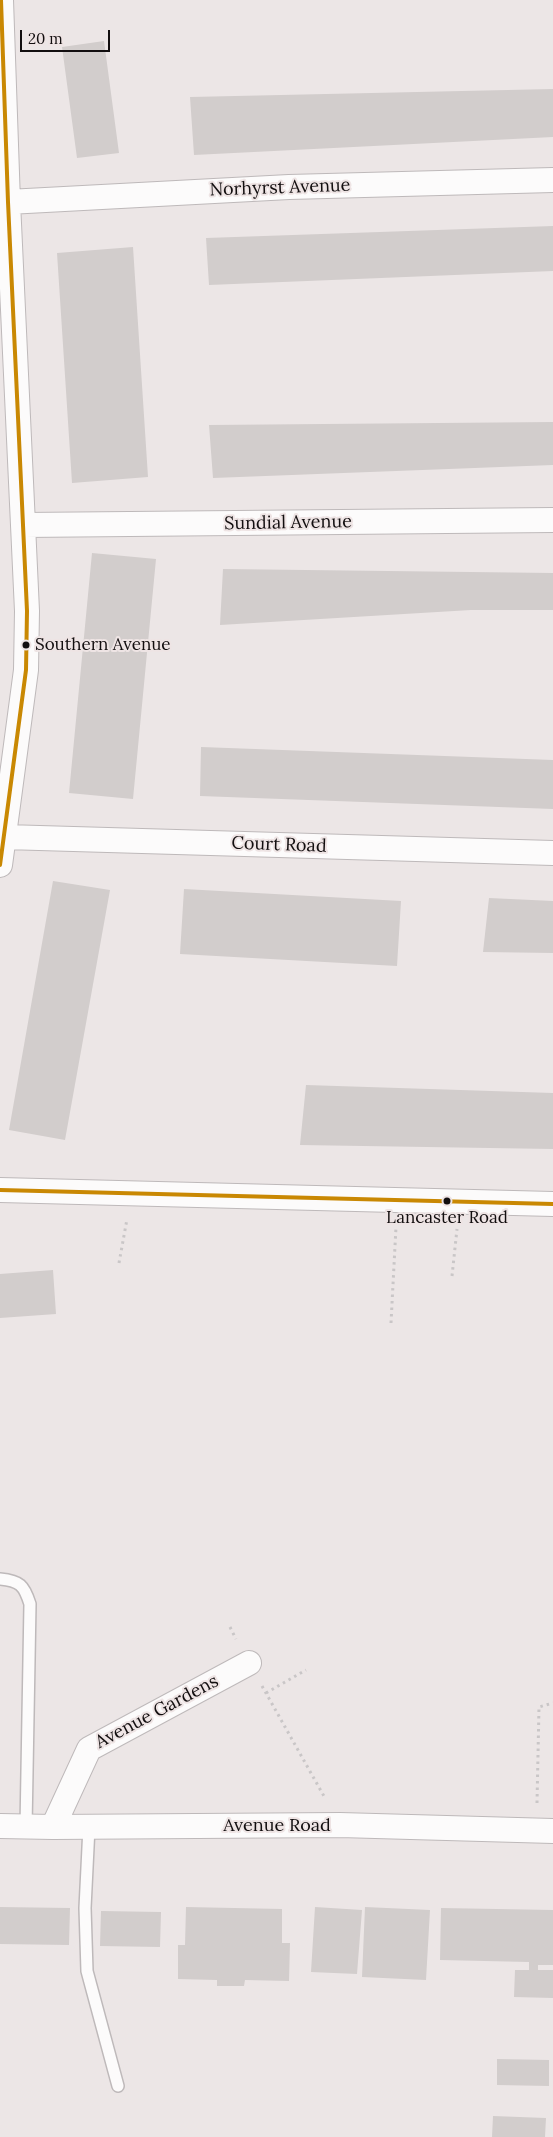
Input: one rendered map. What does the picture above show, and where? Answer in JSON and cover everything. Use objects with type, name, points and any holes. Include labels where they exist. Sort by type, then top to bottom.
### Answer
[{"type":"street","points":[[0,865],[26,670],[27,611],[8,202],[1,0]]},
{"type":"street","name":"Norhyrst Avenue","points":[[8,202],[289,187],[553,180]]},
{"type":"street","name":"Sundial Avenue","points":[[24,525],[553,520]]},
{"type":"street","name":"Court Road","points":[[4,838],[553,853]]},
{"type":"street","points":[[0,1190],[553,1204]]},
{"type":"street","name":"Avenue Gardens","points":[[52,1827],[89,1749],[249,1663]]},
{"type":"street","name":"Avenue Road","points":[[0,1826],[340,1825],[545,1831]]},
{"type":"lane","points":[[0,1579],[20,1584],[26,1591],[30,1604],[26,1827]]},
{"type":"lane","points":[[89,1827],[85,1908],[88,1971],[118,2086]]},
{"type":"path","points":[[119,1263],[132,1194]]},
{"type":"path","points":[[391,1323],[398,1199]]},
{"type":"path","points":[[452,1276],[459,1201]]},
{"type":"path","points":[[230,1627],[340,1825]]},
{"type":"path","points":[[266,1693],[306,1670]]},
{"type":"path","points":[[545,1831],[538,1708],[553,1703]]},
{"type":"building","points":[[104,41],[119,153],[77,158],[62,47]]},
{"type":"building","points":[[553,89],[553,137],[194,155],[190,97]]},
{"type":"building","points":[[553,226],[553,271],[209,285],[206,238]]},
{"type":"building","points":[[133,247],[148,477],[72,483],[57,253]]},
{"type":"building","points":[[553,422],[553,465],[213,478],[209,425]]},
{"type":"building","points":[[92,553],[156,559],[133,799],[69,793]]},
{"type":"building","points":[[223,569],[553,573],[553,610],[471,610],[220,625]]},
{"type":"building","points":[[201,747],[553,760],[553,809],[200,796]]},
{"type":"building","points":[[53,881],[110,890],[65,1140],[9,1130]]},
{"type":"building","points":[[184,889],[401,901],[397,966],[180,954]]},
{"type":"building","points":[[489,898],[553,901],[553,953],[483,952]]},
{"type":"building","points":[[306,1085],[553,1093],[553,1149],[300,1145]]},
{"type":"building","points":[[53,1270],[56,1314],[0,1318],[0,1274]]},
{"type":"building","points":[[0,1907],[70,1908],[69,1945],[0,1944]]},
{"type":"building","points":[[186,1907],[282,1909],[282,1943],[290,1943],[289,1981],[245,1980],[244,1986],[217,1986],[217,1980],[178,1979],[178,1945],[185,1945]]},
{"type":"building","points":[[315,1907],[362,1910],[357,1974],[311,1972]]},
{"type":"building","points":[[365,1907],[430,1910],[426,1980],[362,1977]]},
{"type":"building","points":[[441,1908],[553,1910],[553,1965],[538,1965],[538,1970],[553,1970],[553,1998],[514,1997],[515,1970],[529,1970],[529,1962],[440,1960]]},
{"type":"building","points":[[101,1911],[161,1912],[160,1947],[100,1946]]},
{"type":"building","points":[[497,2059],[549,2060],[549,2086],[497,2085]]},
{"type":"building","points":[[493,2116],[546,2118],[545,2137],[492,2137]]},
{"type":"transit line","points":[[0,865],[26,670],[27,611],[8,202],[1,0]]},
{"type":"transit line","points":[[0,1190],[553,1204]]},
{"type":"place","name":"Southern Avenue","points":[[26,645]]},
{"type":"place","name":"Lancaster Road","points":[[447,1201]]}]
